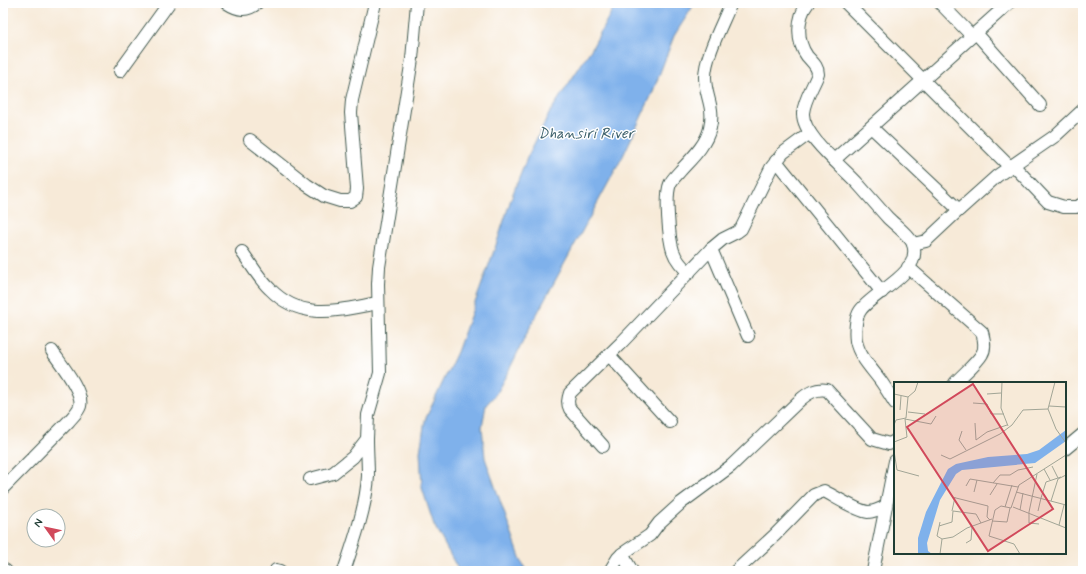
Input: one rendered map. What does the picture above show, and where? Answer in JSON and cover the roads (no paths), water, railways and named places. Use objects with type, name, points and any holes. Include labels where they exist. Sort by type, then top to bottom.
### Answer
[{"type":"street","points":[[120,71],[169,3]]},
{"type":"street","points":[[227,3],[237,8],[246,10],[257,3]]},
{"type":"street","points":[[250,140],[307,185],[324,196],[340,201],[350,201],[356,197],[357,188],[351,113],[352,100],[375,3]]},
{"type":"street","points":[[344,571],[362,513],[366,492],[368,476],[366,438],[368,415],[380,373],[378,303],[379,267],[412,59],[416,3]]},
{"type":"street","points":[[689,272],[678,262],[672,250],[667,197],[670,184],[699,150],[709,133],[712,121],[712,110],[706,86],[706,66],[731,3]]},
{"type":"street","points":[[808,3],[800,15],[800,31],[804,52],[818,69],[818,74],[805,104],[803,115],[805,125],[810,133],[834,160],[894,224],[909,237],[913,244],[915,256],[902,276],[866,304],[859,313],[856,341],[867,363],[894,402]]},
{"type":"street","points":[[846,3],[1048,202],[1064,207],[1076,207],[1083,204]]},
{"type":"street","points":[[940,3],[974,34],[1040,105]]},
{"type":"street","points":[[834,160],[1009,3]]},
{"type":"street","points":[[913,244],[926,242],[996,176],[1055,136],[1083,110]]},
{"type":"street","points":[[871,127],[959,210]]},
{"type":"street","points":[[603,446],[570,409],[568,399],[573,390],[711,250],[724,239],[741,229],[771,168],[776,161],[810,133]]},
{"type":"street","points":[[776,161],[882,292]]},
{"type":"street","points":[[711,250],[748,336]]},
{"type":"street","points":[[242,252],[269,288],[292,306],[301,309],[332,311],[378,303]]},
{"type":"street","points":[[908,267],[982,332],[984,340],[982,354],[956,382]]},
{"type":"street","points":[[3,488],[69,421],[76,413],[80,405],[80,398],[77,389],[52,351]]},
{"type":"street","points":[[609,355],[670,422]]},
{"type":"street","points":[[610,571],[622,554],[650,534],[681,503],[730,466],[800,400],[811,392],[823,389],[827,390],[872,438],[889,444],[894,442]]},
{"type":"street","points":[[1066,448],[1083,434]]},
{"type":"street","points":[[310,479],[333,473],[353,457],[366,438]]},
{"type":"street","points":[[873,571],[894,466]]},
{"type":"street","points":[[736,571],[775,535],[814,495],[824,491],[867,512],[886,506]]},
{"type":"street","points":[[622,554],[632,571]]},
{"type":"water","name":"Dhansiri River","points":[[616,3],[695,3],[674,36],[652,94],[623,156],[531,325],[509,370],[495,395],[486,405],[482,427],[485,458],[526,571],[459,571],[434,525],[422,488],[420,452],[425,420],[457,352],[495,248],[512,196],[527,158],[550,112],[592,48]]}]
